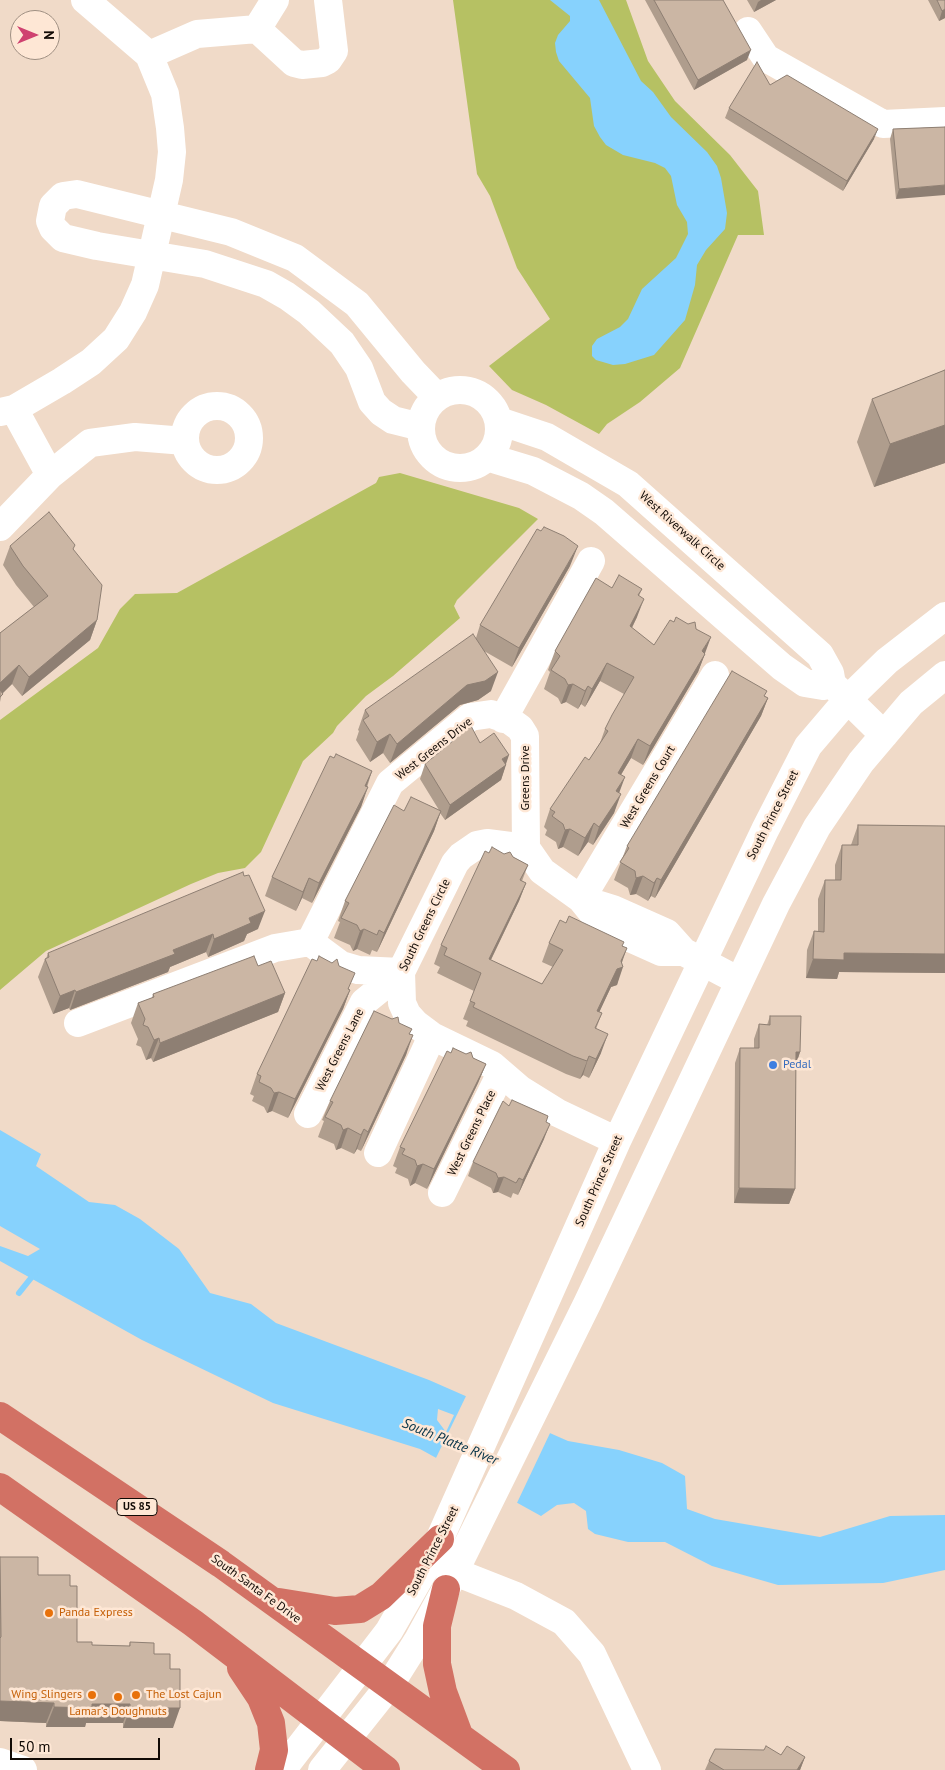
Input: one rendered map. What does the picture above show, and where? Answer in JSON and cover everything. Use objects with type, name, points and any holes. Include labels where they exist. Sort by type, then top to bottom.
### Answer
[{"type":"highway","name":"South Santa Fe Drive","points":[[0,1416],[181,1536],[506,1770]]},
{"type":"highway","points":[[0,1486],[86,1545],[227,1648],[386,1770]]},
{"type":"highway","points":[[273,1601],[335,1611],[360,1609],[381,1596],[440,1540]]},
{"type":"highway","points":[[450,1581],[438,1626],[437,1664],[442,1692],[458,1735]]},
{"type":"highway","points":[[227,1648],[254,1686],[270,1719],[274,1750],[269,1770]]},
{"type":"street","points":[[50,475],[7,411],[91,362],[116,339],[133,312],[153,256],[170,180],[172,152],[165,94],[149,55],[86,0]]},
{"type":"street","points":[[257,29],[275,0]]},
{"type":"street","points":[[149,55],[197,34],[257,29],[294,63],[302,65],[328,60],[334,51],[328,0]]},
{"type":"street","points":[[748,31],[766,58],[883,124],[945,121]]},
{"type":"street","points":[[422,427],[393,420],[381,412],[372,402],[359,368],[342,343],[309,312],[288,296],[266,284],[205,264],[63,238],[52,228],[50,221],[52,206],[57,200],[70,194],[77,194],[231,232],[295,258],[357,304],[413,372],[438,397]]},
{"type":"street","points":[[455,390],[474,393],[489,404],[499,421],[497,440],[487,457],[471,466],[458,468],[446,465],[435,459],[427,449],[422,437],[425,412],[438,397],[455,390]]},
{"type":"street","name":"West Riverwalk Circle","points":[[499,421],[523,427],[547,437],[628,484],[820,655],[840,692],[884,735]]},
{"type":"street","points":[[0,527],[50,475],[90,443],[135,438],[184,441]]},
{"type":"street","points":[[487,457],[533,471],[580,496],[604,512],[782,667],[805,683],[823,686],[840,692]]},
{"type":"street","points":[[503,719],[591,561]]},
{"type":"street","name":"South Prince Street","points":[[282,1770],[389,1631],[412,1594],[440,1540],[617,1142],[693,957],[765,830],[808,746],[840,692],[887,661],[945,616]]},
{"type":"street","name":"West Greens Court","points":[[581,899],[715,675]]},
{"type":"street","points":[[322,1770],[389,1686],[418,1640],[450,1581],[556,1368],[794,868],[817,827],[860,762],[911,703],[945,675]]},
{"type":"street","name":"West Greens Drive","points":[[310,942],[390,783],[470,717],[491,714],[503,719]]},
{"type":"street","name":"Greens Drive","points":[[503,719],[509,720],[520,728],[525,736],[526,848]]},
{"type":"street","name":"South Greens Circle","points":[[526,848],[487,844],[477,845],[460,856],[401,972],[402,1004],[407,1014],[432,1036],[492,1065],[521,1090],[558,1113],[617,1142]]},
{"type":"street","points":[[526,848],[542,871],[581,899],[613,909],[667,933],[693,957],[739,981]]},
{"type":"street","points":[[78,1023],[275,948],[310,942],[341,965],[358,970],[401,972]]},
{"type":"street","name":"West Greens Lane","points":[[308,1114],[364,1002],[401,972]]},
{"type":"street","points":[[378,1153],[432,1036]]},
{"type":"street","name":"West Greens Place","points":[[442,1193],[501,1073]]},
{"type":"street","points":[[450,1581],[516,1596],[564,1622],[592,1654],[647,1770]]},
{"type":"street","points":[[0,1762],[23,1770]]},
{"type":"green space","points":[[453,0],[626,0],[648,61],[675,101],[730,155],[758,191],[764,235],[738,235],[680,368],[640,402],[607,424],[599,434],[546,405],[512,390],[489,366],[550,319],[517,268],[490,196],[477,174]]},
{"type":"green space","points":[[400,473],[519,508],[538,519],[457,600],[454,606],[460,618],[393,676],[366,696],[337,726],[333,733],[303,761],[261,852],[245,868],[218,873],[191,884],[46,951],[0,990],[0,720],[98,648],[120,609],[135,594],[177,593],[376,483],[379,477]]},
{"type":"water","points":[[550,0],[599,0],[641,81],[653,92],[671,117],[707,152],[717,166],[721,178],[727,213],[725,229],[706,250],[697,265],[695,285],[685,320],[654,355],[625,364],[613,365],[596,360],[592,356],[592,346],[597,339],[620,327],[628,319],[642,289],[676,258],[688,234],[687,222],[677,205],[671,176],[665,168],[655,163],[623,155],[606,145],[600,137],[594,126],[590,98],[559,61],[556,52],[555,43],[558,35],[570,21],[570,16]]},
{"type":"water","name":"South Platte River","points":[[0,1130],[41,1154],[36,1166],[89,1202],[115,1205],[140,1219],[179,1249],[210,1293],[251,1304],[276,1323],[429,1380],[568,1441],[619,1450],[662,1463],[685,1476],[687,1509],[715,1519],[820,1537],[890,1516],[945,1515],[945,1570],[883,1583],[778,1585],[712,1566],[665,1542],[628,1542],[595,1534],[588,1529],[586,1511],[574,1503],[557,1505],[541,1516],[420,1449],[273,1403],[142,1340],[0,1261],[0,1246],[28,1256],[40,1249],[0,1226]],"holes":[[[438,1409],[454,1415],[446,1432],[437,1420]]]},
{"type":"pier","points":[[467,1394],[551,1431],[516,1505],[435,1460]]},
{"type":"building","points":[[654,0],[723,0],[751,50],[698,80]]},
{"type":"building","points":[[937,0],[945,0],[945,9],[942,11]]},
{"type":"building","points":[[757,62],[770,85],[787,75],[878,129],[847,181],[729,108]]},
{"type":"building","points":[[945,127],[945,185],[899,189],[893,129]]},
{"type":"building","points":[[945,370],[945,425],[890,444],[872,399]]},
{"type":"building","points":[[49,512],[75,545],[73,549],[102,585],[97,620],[29,677],[19,665],[0,683],[0,633],[48,596],[23,566],[10,546]]},
{"type":"building","points":[[544,527],[564,536],[578,546],[519,648],[480,625],[537,529],[541,531]]},
{"type":"building","points":[[619,575],[642,589],[638,595],[644,599],[630,626],[654,645],[670,620],[674,622],[676,617],[688,624],[695,622],[696,629],[711,637],[702,651],[705,654],[650,746],[638,739],[618,773],[625,777],[616,791],[621,794],[599,827],[594,823],[585,838],[570,829],[565,830],[563,824],[552,816],[555,812],[550,809],[585,757],[589,760],[608,731],[605,729],[634,677],[607,663],[592,689],[588,686],[585,691],[573,684],[568,685],[565,679],[551,670],[560,656],[555,651],[596,578],[612,588]]},
{"type":"building","points":[[473,634],[498,672],[485,681],[467,685],[397,744],[390,734],[377,742],[363,720],[369,716],[365,710]]},
{"type":"building","points":[[732,671],[767,691],[764,696],[768,698],[661,880],[657,878],[654,883],[643,876],[636,878],[635,871],[620,862],[629,848],[627,846]]},
{"type":"building","points":[[471,726],[480,743],[494,733],[509,755],[502,759],[506,765],[450,805],[425,764]]},
{"type":"building","points":[[336,754],[372,771],[365,786],[368,787],[319,883],[309,878],[303,892],[272,877],[330,756],[334,758]]},
{"type":"building","points":[[411,797],[441,811],[384,933],[379,930],[377,935],[364,929],[360,931],[357,925],[341,918],[349,903],[345,901],[394,805],[404,811]]},
{"type":"building","points":[[858,825],[945,826],[945,954],[844,953],[844,960],[813,959],[814,931],[824,932],[825,880],[841,880],[842,845],[858,845]]},
{"type":"building","points":[[492,847],[504,854],[510,852],[513,857],[528,865],[520,880],[526,883],[489,959],[542,984],[563,950],[549,943],[560,920],[566,923],[569,916],[624,942],[622,946],[627,948],[621,961],[623,967],[617,969],[597,1011],[602,1013],[595,1028],[608,1034],[596,1059],[589,1056],[587,1061],[573,1056],[473,1007],[475,1003],[470,1001],[481,973],[444,955],[447,948],[441,945],[485,851],[489,853]]},
{"type":"building","points":[[243,872],[244,876],[249,875],[265,911],[249,918],[251,923],[214,939],[213,934],[173,950],[175,954],[76,992],[75,990],[60,996],[45,959],[49,957],[48,953]]},
{"type":"building","points":[[254,956],[258,966],[271,961],[285,993],[160,1043],[159,1038],[154,1040],[148,1027],[143,1025],[145,1019],[138,1003],[154,997],[153,994]]},
{"type":"building","points":[[319,956],[332,963],[337,959],[339,966],[355,973],[348,989],[350,990],[295,1099],[279,1092],[274,1093],[271,1088],[259,1082],[261,1076],[257,1074],[312,959],[317,961]]},
{"type":"building","points":[[374,1011],[392,1019],[398,1017],[399,1023],[412,1029],[409,1034],[413,1035],[368,1132],[364,1129],[361,1135],[348,1128],[343,1130],[341,1125],[325,1117],[333,1102],[330,1101]]},
{"type":"building","points":[[770,1016],[801,1016],[800,1052],[796,1052],[795,1189],[739,1188],[740,1048],[759,1048],[759,1024],[770,1025]]},
{"type":"building","points":[[453,1048],[466,1054],[471,1052],[473,1058],[486,1064],[434,1169],[423,1164],[417,1166],[415,1160],[402,1154],[405,1149],[400,1147],[447,1051],[451,1053]]},
{"type":"building","points":[[512,1100],[548,1116],[546,1122],[550,1124],[523,1180],[519,1178],[516,1183],[504,1177],[498,1178],[496,1173],[473,1162],[503,1101],[509,1106]]},
{"type":"building","points":[[0,1557],[38,1557],[38,1575],[70,1575],[70,1586],[77,1586],[77,1642],[92,1642],[92,1645],[130,1646],[130,1642],[154,1643],[154,1654],[170,1654],[170,1669],[180,1669],[180,1708],[130,1708],[130,1704],[92,1704],[92,1708],[54,1707],[54,1703],[0,1701]]},
{"type":"building","points":[[766,1746],[781,1755],[787,1746],[805,1757],[797,1770],[724,1770],[709,1761],[715,1749],[764,1750]]},
{"type":"waterway","points":[[19,1293],[35,1273]]},
{"type":"place","name":"Pedal","points":[[773,1065]]},
{"type":"place","name":"Panda Express","points":[[49,1613]]},
{"type":"place","name":"Wing Slingers","points":[[92,1695]]},
{"type":"place","name":"The Lost Cajun","points":[[136,1695]]},
{"type":"place","name":"Lamar's Doughnuts","points":[[118,1697]]}]
